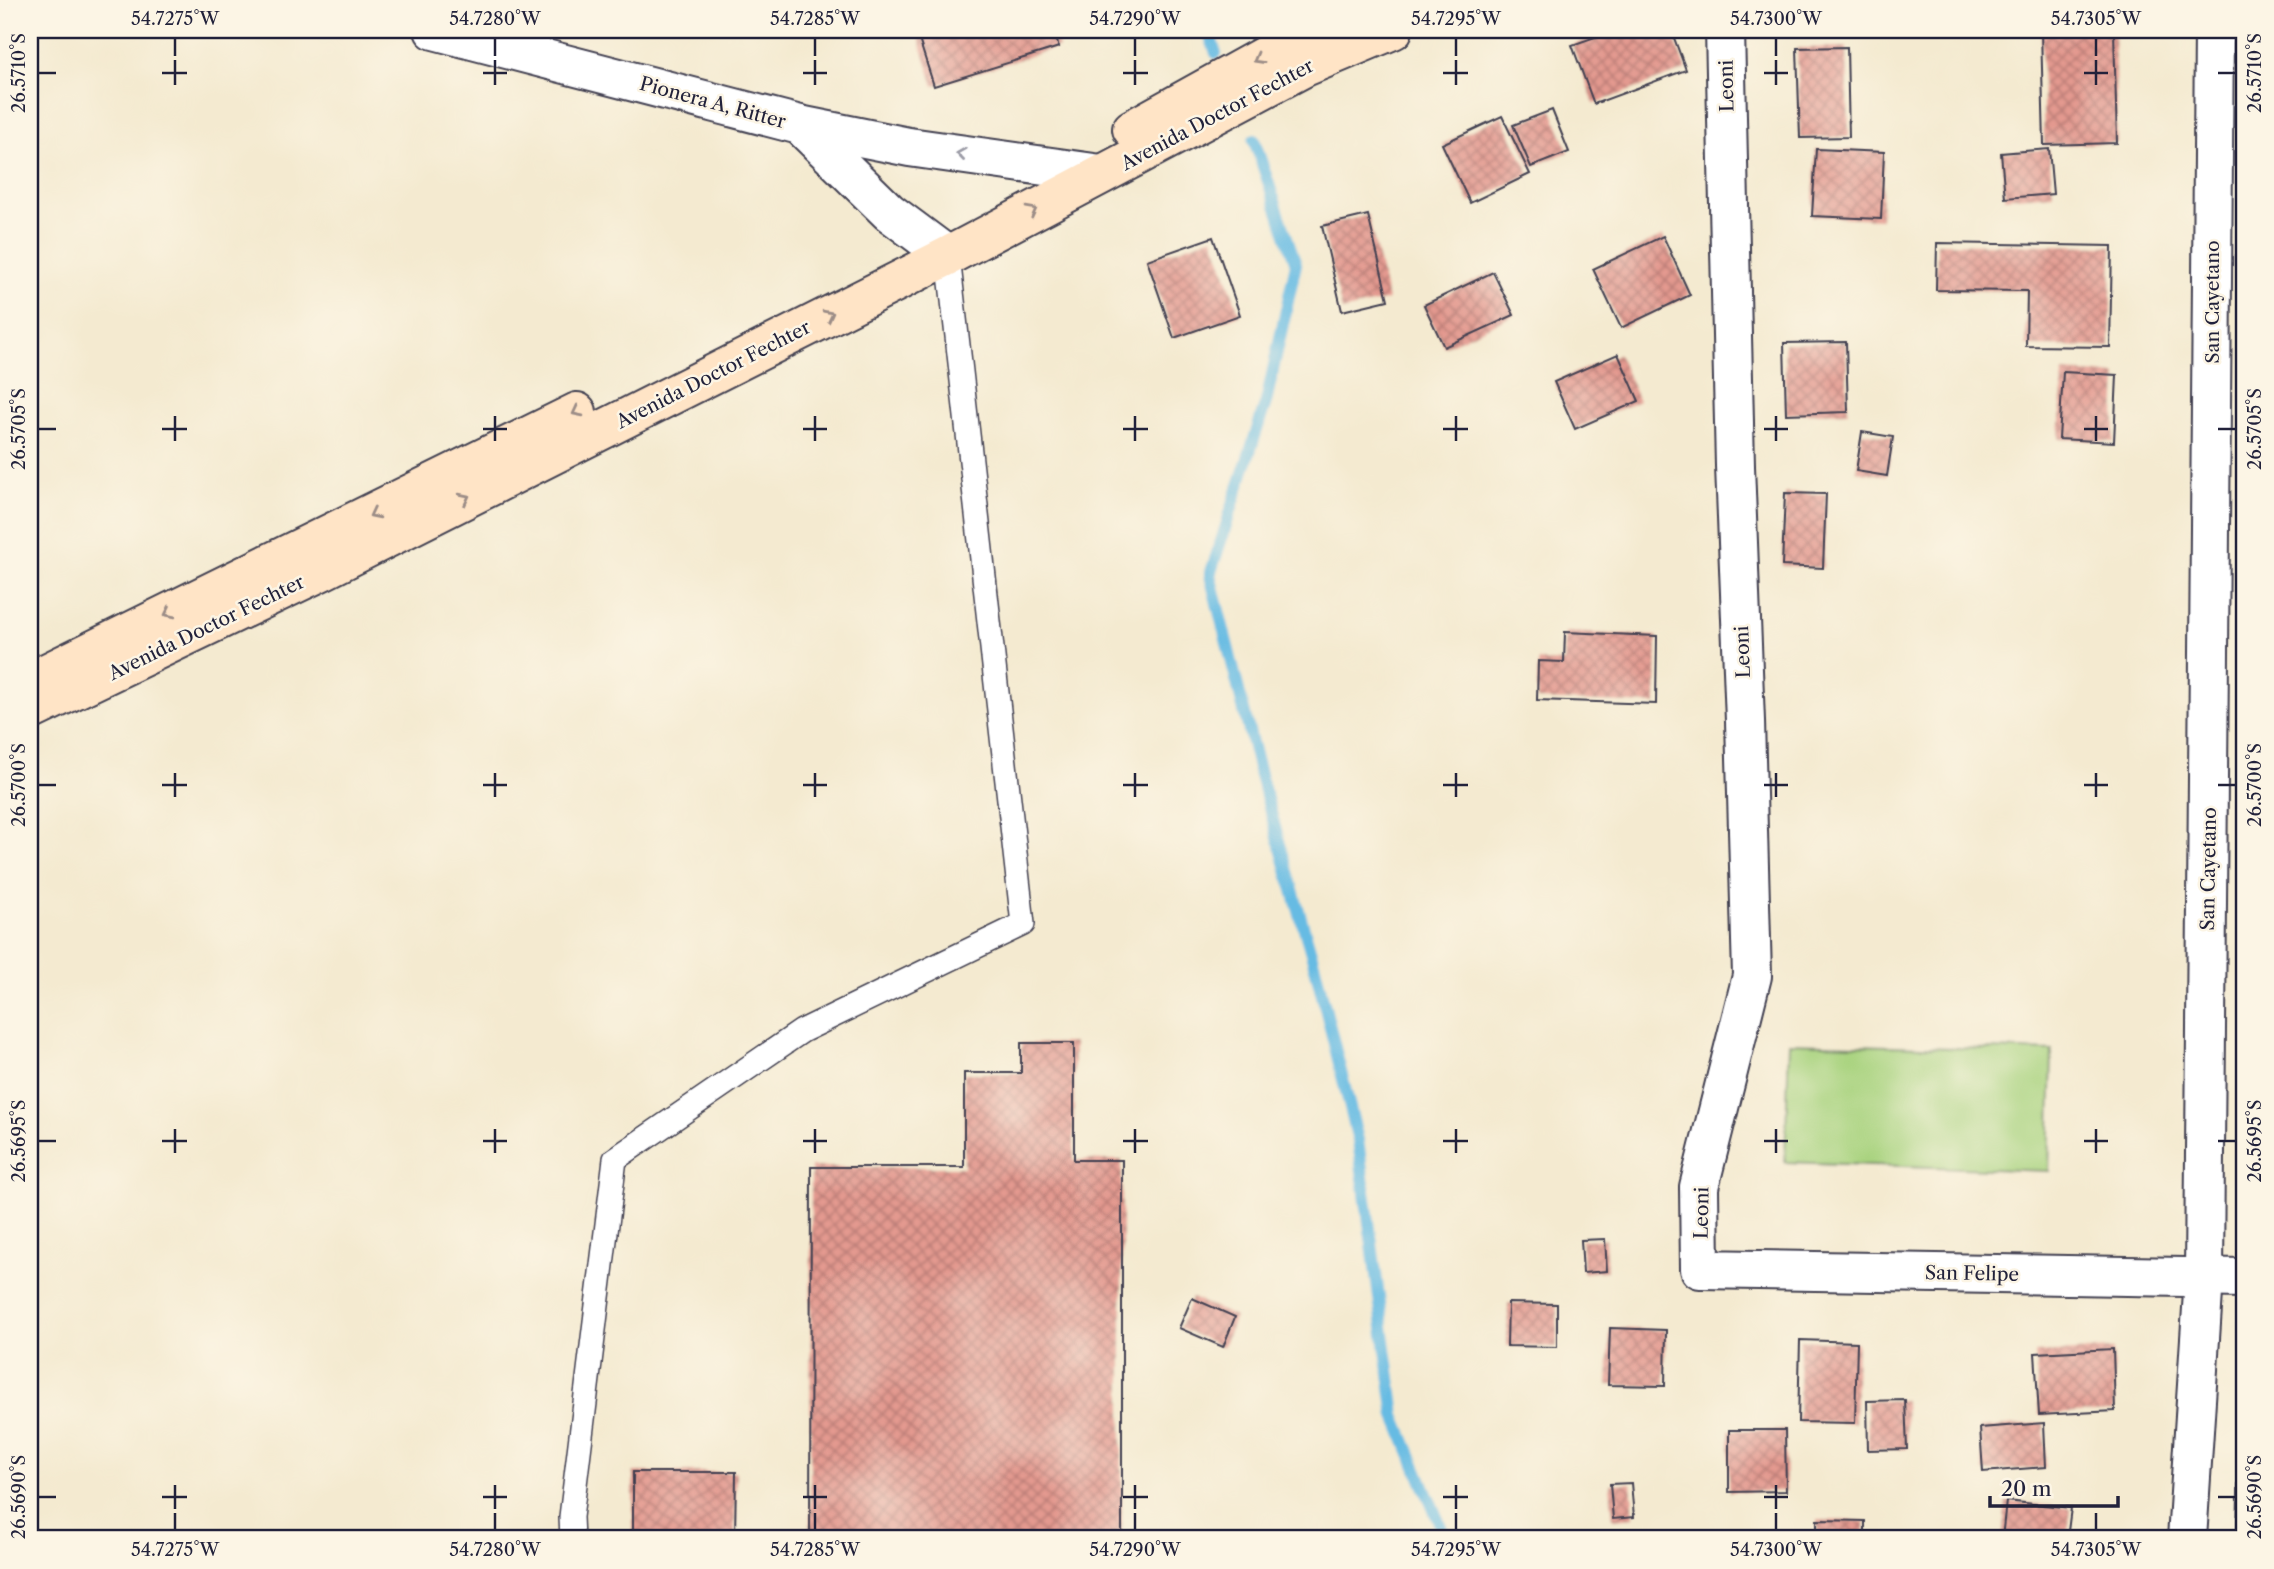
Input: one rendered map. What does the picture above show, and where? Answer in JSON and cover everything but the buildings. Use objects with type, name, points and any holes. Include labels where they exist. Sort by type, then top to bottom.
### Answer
[{"type":"main road","name":"Avenida Doctor Fechter","points":[[30,711],[324,570],[936,247],[1062,168],[1280,47],[1319,30]]},
{"type":"main road","name":"Avenida Doctor Fechter","points":[[30,681],[936,247],[1101,174],[1304,67],[1394,30]]},
{"type":"street","name":"Pionera A, Ritter","points":[[434,30],[800,125],[889,212],[936,247]]},
{"type":"street","name":"Leoni","points":[[1700,1269],[1699,1187],[1752,976],[1735,466],[1725,30]]},
{"type":"street","name":"San Cayetano","points":[[2187,1539],[2204,1277],[2228,524],[2214,30]]},
{"type":"street","points":[[800,125],[909,147],[1101,174]]},
{"type":"street","name":"San Felipe","points":[[1700,1269],[2244,1278]]},
{"type":"lane","points":[[572,1539],[571,1517],[615,1159],[802,1031],[1023,925],[936,247]]},
{"type":"green space","points":[[1789,1043],[2052,1051],[2049,1171],[1785,1162]]},
{"type":"waterway","points":[[1208,30],[1216,53]]},
{"type":"waterway","points":[[1254,140],[1296,264],[1266,402],[1210,575],[1259,771],[1315,967],[1358,1140],[1395,1416],[1446,1539]]}]
